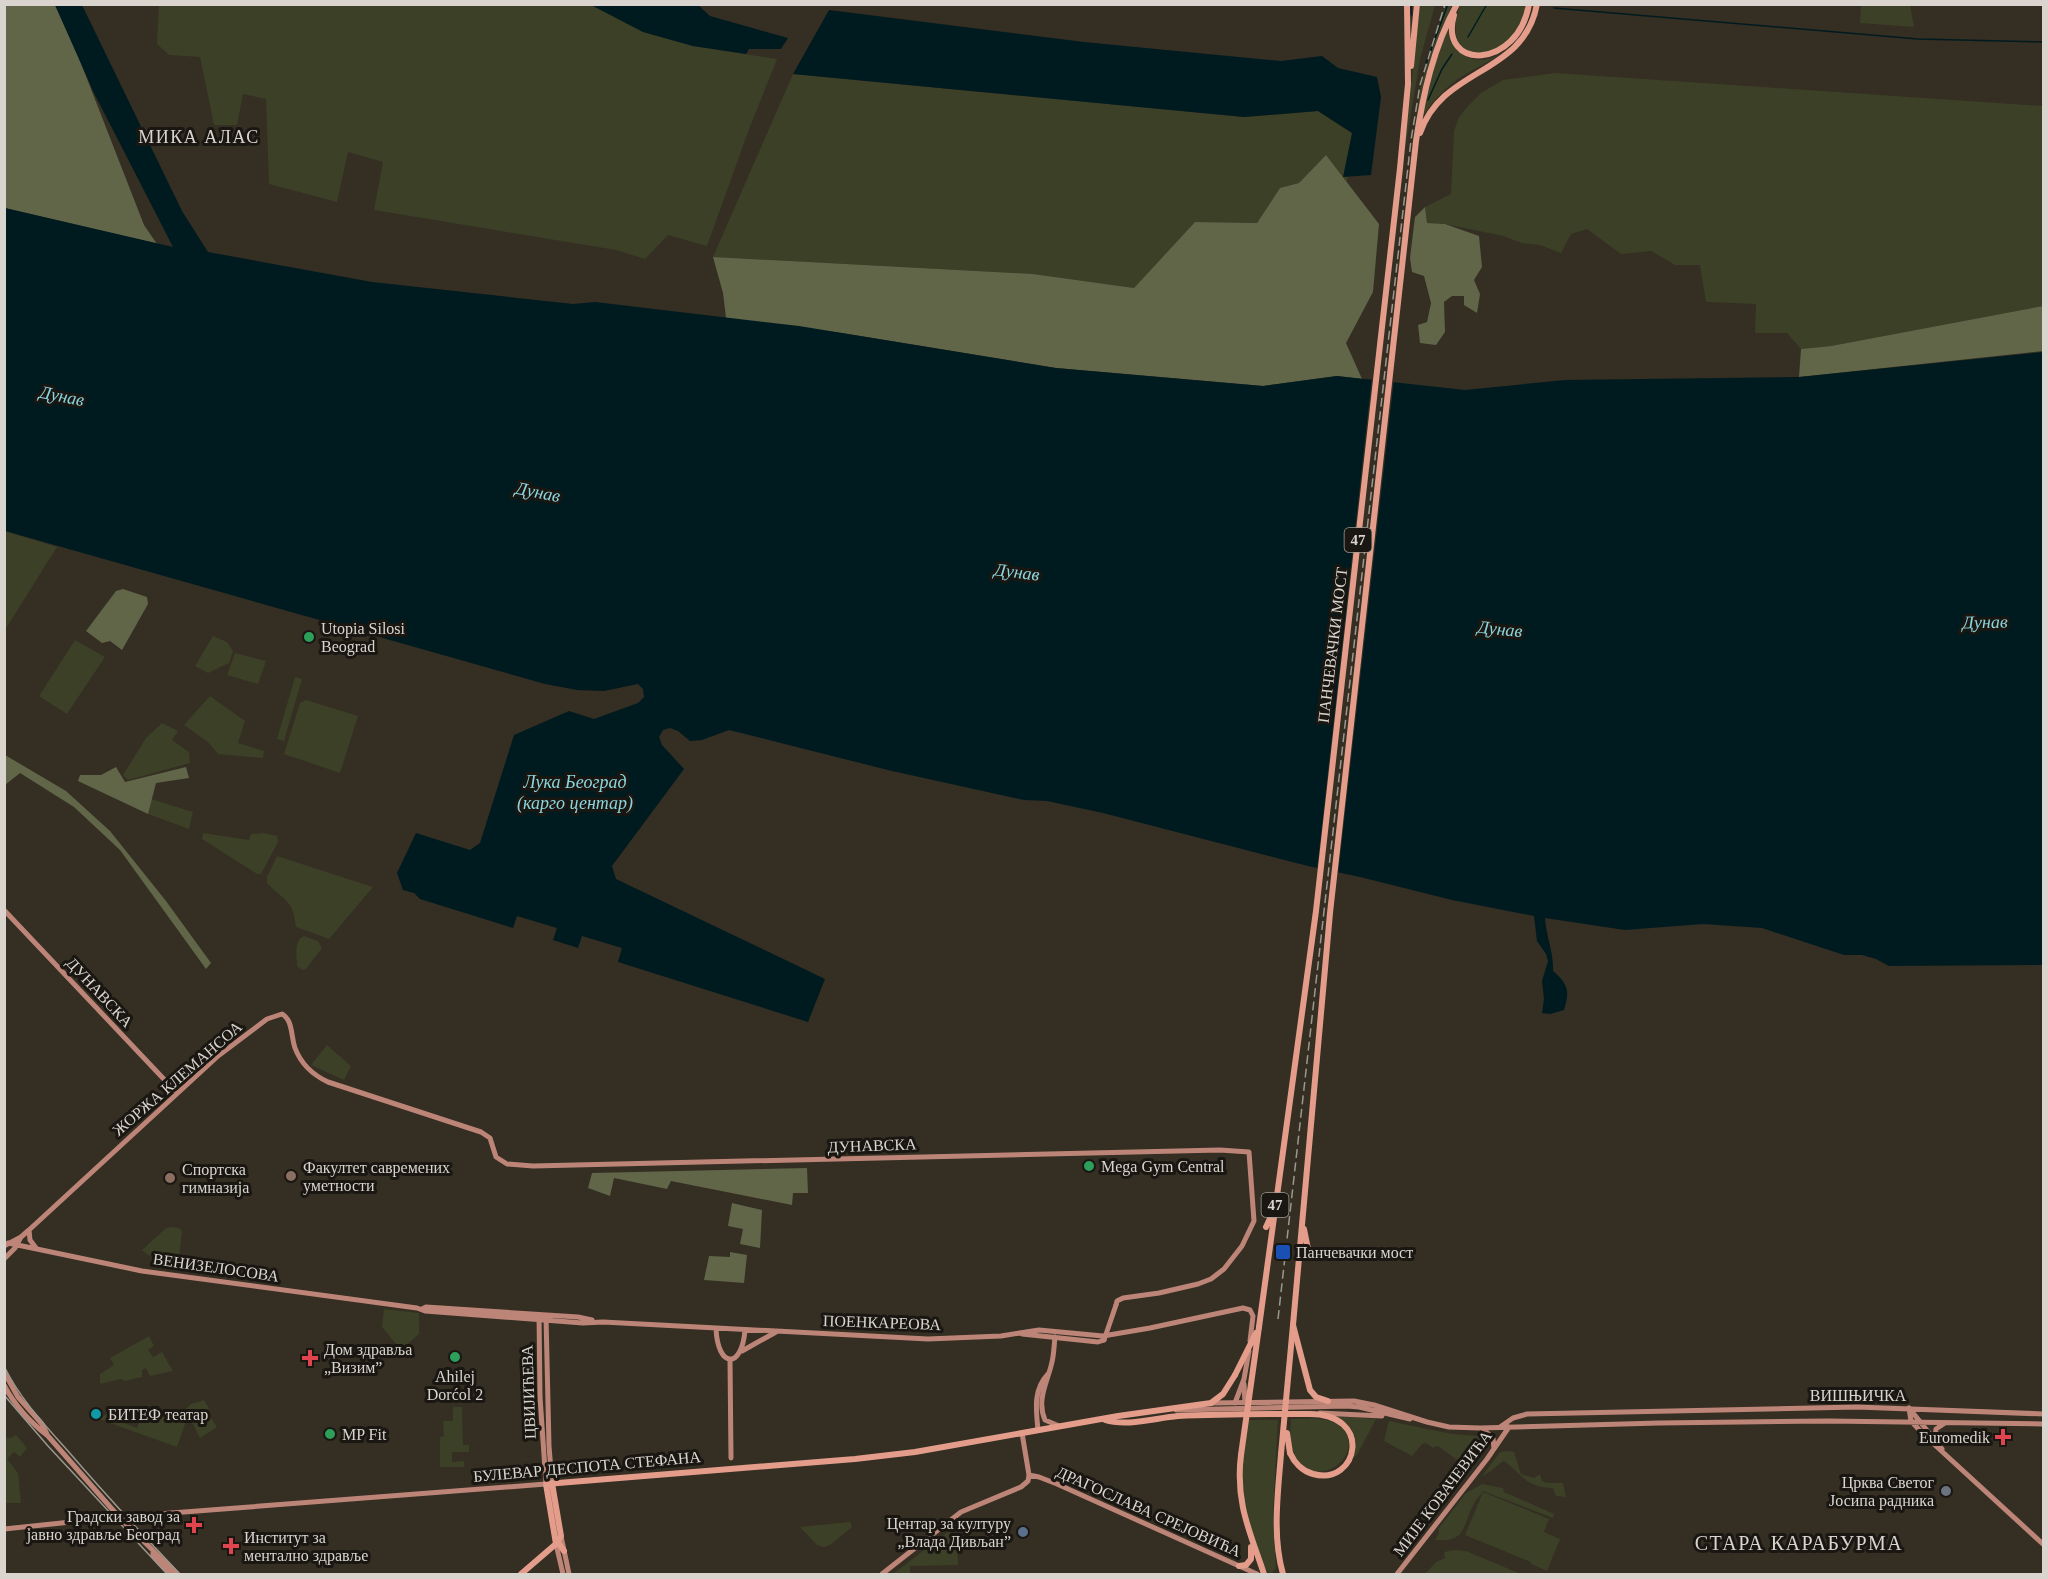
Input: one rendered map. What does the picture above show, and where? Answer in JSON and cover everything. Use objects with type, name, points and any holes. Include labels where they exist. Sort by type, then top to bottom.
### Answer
[{"type":"main road","points":[[1407,4],[1408,84]]},
{"type":"main road","name":"47","points":[[1408,84],[1417,4]]},
{"type":"main road","points":[[1458,4],[1453,20],[1455,39],[1464,51],[1478,57],[1495,53],[1513,40],[1525,21],[1529,4]]},
{"type":"main road","name":"47","points":[[1416,141],[1430,69],[1441,38],[1458,4]]},
{"type":"main road","points":[[1416,141],[1424,121],[1441,97],[1463,81],[1500,60],[1520,43],[1530,28],[1537,4]]},
{"type":"main road","name":"ПАНЧЕВАЧКИ МОСТ","points":[[1275,1206],[1316,911],[1408,84]]},
{"type":"main road","name":"ПАНЧЕВАЧКИ МОСТ","points":[[1302,1217],[1330,913],[1416,141]]},
{"type":"main road","name":"ДУНАВСКА","points":[[4,910],[177,1093]]},
{"type":"main road","name":"ЖОРЖА КЛЕМАНСОА","points":[[6,1244],[21,1237],[29,1230],[177,1093],[234,1044],[267,1019],[282,1014],[288,1019],[297,1053],[315,1075],[328,1082],[481,1132],[490,1138],[496,1157]]},
{"type":"main road","name":"ДУНАВСКА","points":[[496,1157],[507,1164],[533,1166],[1220,1150],[1249,1152],[1254,1221],[1242,1246],[1224,1269],[1210,1279],[1159,1293],[1118,1300],[1104,1340]]},
{"type":"main road","points":[[1266,1227],[1275,1206]]},
{"type":"main road","name":"47","points":[[1264,1575],[1245,1519],[1241,1490],[1241,1455],[1275,1206]]},
{"type":"main road","points":[[1302,1217],[1308,1250]]},
{"type":"main road","name":"47","points":[[1282,1570],[1277,1522],[1302,1217]]},
{"type":"main road","points":[[29,1230],[30,1241],[37,1249]]},
{"type":"main road","name":"ЖОРЖА КЛЕМАНСОА","points":[[4,1259],[21,1237]]},
{"type":"main road","name":"ВЕНИЗЕЛОСОВА","points":[[6,1244],[142,1270],[437,1312],[543,1318]]},
{"type":"main road","name":"ПОЕНКАРЕОВА","points":[[543,1318],[578,1317],[603,1322],[927,1339],[1018,1334],[1039,1330],[1107,1336],[1243,1308],[1248,1309],[1252,1314],[1244,1379]]},
{"type":"main road","name":"ЦВИЈИЋЕВА","points":[[543,1318],[540,1397],[556,1544],[563,1575]]},
{"type":"main road","points":[[1293,1325],[1306,1377],[1314,1396],[1328,1401]]},
{"type":"main road","points":[[1211,1403],[1223,1394],[1259,1327]]},
{"type":"main road","points":[[716,1329],[719,1352],[724,1358],[730,1359],[777,1332]]},
{"type":"main road","points":[[742,1351],[745,1330]]},
{"type":"main road","name":"ПОЕНКАРЕОВА","points":[[1018,1334],[1098,1342],[1104,1340]]},
{"type":"main road","points":[[1055,1337],[1049,1373],[1042,1395],[1042,1413],[1048,1422],[1059,1426]]},
{"type":"main road","points":[[730,1359],[731,1458]]},
{"type":"main road","points":[[4,1372],[18,1397],[42,1424],[48,1436]]},
{"type":"main road","points":[[1038,1430],[1036,1397],[1039,1386],[1049,1373]]},
{"type":"main road","points":[[1235,1403],[1244,1379]]},
{"type":"main road","points":[[1244,1379],[1245,1403]]},
{"type":"main road","points":[[4,1385],[31,1420],[48,1436],[119,1517],[177,1575]]},
{"type":"main road","name":"БУЛЕВАР ДЕСПОТА СТЕФАНА","points":[[4,1529],[119,1517],[886,1456],[1211,1403],[1363,1402],[1415,1419],[1449,1427],[1508,1428],[1676,1422]]},
{"type":"main road","name":"БУЛЕВАР ДЕСПОТА СТЕФАНА","points":[[1168,1409],[1347,1406],[1415,1419]]},
{"type":"main road","points":[[1286,1408],[1287,1442],[1294,1460],[1305,1471],[1319,1475],[1335,1472],[1348,1461],[1353,1446],[1352,1436],[1335,1418],[1315,1413]]},
{"type":"main road","points":[[1909,1408],[1911,1421],[2043,1545]]},
{"type":"main road","points":[[1909,1408],[1952,1461]]},
{"type":"main road","name":"ВИШЊИЧКА","points":[[1672,1410],[1909,1408],[2043,1414]]},
{"type":"main road","name":"БУЛЕВАР ДЕСПОТА СТЕФАНА","points":[[1495,1428],[1527,1414],[1672,1410]]},
{"type":"main road","points":[[1102,1419],[1117,1422],[1181,1416],[1315,1413],[1390,1416]]},
{"type":"main road","points":[[1508,1428],[1518,1416]]},
{"type":"main road","points":[[31,1420],[36,1424],[42,1424]]},
{"type":"main road","name":"ВИШЊИЧКА","points":[[1676,1422],[1921,1421],[2043,1424]]},
{"type":"main road","points":[[1937,1443],[1935,1431],[1939,1425],[1946,1422]]},
{"type":"main road","points":[[1479,1428],[1489,1432],[1493,1437],[1494,1449]]},
{"type":"main road","name":"МИЈЕ КОВАЧЕВИЋА","points":[[1397,1575],[1508,1428]]},
{"type":"main road","points":[[882,1575],[961,1512],[1020,1487],[1028,1480],[1022,1433]]},
{"type":"main road","name":"ДРАГОСЛАВА СРЕЈОВИЋА","points":[[1029,1475],[1057,1484],[1257,1575]]},
{"type":"main road","name":"ЦВИЈИЋЕВА","points":[[549,1484],[570,1575]]},
{"type":"main road","points":[[521,1575],[556,1544],[561,1536]]},
{"type":"main road","points":[[1239,1566],[1246,1565],[1251,1560],[1251,1540]]},
{"type":"main road","points":[[556,1544],[560,1545],[564,1551]]},
{"type":"main road","points":[[153,1552],[153,1556],[171,1575]]},
{"type":"main road","points":[[1277,1575],[1282,1570]]},
{"type":"green space","points":[[591,4],[643,32],[693,46],[777,59],[707,246],[668,235],[645,259],[616,250],[374,210],[383,162],[348,152],[337,202],[269,184],[266,99],[243,94],[237,125],[214,125],[200,57],[169,55],[157,44],[159,5]]},
{"type":"green space","points":[[5,5],[55,5],[75,48],[144,225],[157,244],[5,208]]},
{"type":"green space","points":[[1420,5],[1435,5],[1420,59],[1402,168]]},
{"type":"green space","points":[[1445,5],[1452,5],[1428,66],[1409,168],[1421,86]]},
{"type":"green space","points":[[1460,5],[1527,5],[1523,19],[1510,39],[1490,53],[1477,53],[1462,48],[1458,42],[1455,28]]},
{"type":"green space","points":[[1533,5],[1535,5],[1531,20],[1521,36]]},
{"type":"green space","points":[[1861,5],[1910,5],[1914,27],[1860,23]]},
{"type":"green space","points":[[1448,26],[1458,50],[1466,57],[1475,60],[1494,57],[1510,47],[1495,58],[1458,79],[1439,96],[1423,116],[1431,71]]},
{"type":"green space","points":[[1555,73],[2043,106],[2043,306],[1831,346],[1801,349],[1787,333],[1755,333],[1756,304],[1706,302],[1700,265],[1675,265],[1651,251],[1621,254],[1587,229],[1571,234],[1561,253],[1503,236],[1445,224],[1427,223],[1425,207],[1451,194],[1454,131],[1459,117],[1468,106],[1481,93],[1503,80]]},
{"type":"green space","points":[[793,74],[1244,117],[1318,111],[1352,133],[1347,182],[1326,155],[1299,183],[1280,188],[1257,223],[1195,222],[1134,288],[1033,274],[713,257]]},
{"type":"green space","points":[[1326,155],[1379,224],[1373,292],[1346,343],[1362,379],[1337,376],[1263,386],[1056,368],[842,333],[726,318],[723,293],[713,257],[1033,274],[1134,288],[1195,222],[1257,223],[1280,188],[1299,183]]},
{"type":"green space","points":[[1425,207],[1427,223],[1445,224],[1479,236],[1482,267],[1474,280],[1480,294],[1477,313],[1464,305],[1464,296],[1452,296],[1444,302],[1445,332],[1436,345],[1420,343],[1418,325],[1427,322],[1431,303],[1424,276],[1412,272],[1410,258],[1415,217]]},
{"type":"green space","points":[[2043,306],[2043,351],[1799,377],[1801,349],[1831,346]]},
{"type":"green space","points":[[5,531],[57,547],[5,630]]},
{"type":"green space","points":[[123,589],[147,597],[148,604],[122,650],[110,641],[102,643],[86,631],[116,591]]},
{"type":"green space","points":[[213,636],[227,642],[233,651],[229,663],[208,673],[195,666]]},
{"type":"green space","points":[[75,640],[105,657],[67,714],[39,696]]},
{"type":"green space","points":[[235,653],[266,661],[258,684],[227,675]]},
{"type":"green space","points":[[295,677],[302,679],[284,741],[277,739]]},
{"type":"green space","points":[[210,696],[245,721],[238,743],[264,751],[263,758],[218,754],[208,742],[184,725]]},
{"type":"green space","points":[[306,700],[358,716],[340,773],[284,754],[300,703]]},
{"type":"green space","points":[[162,723],[178,731],[172,740],[189,752],[190,763],[128,780],[123,775],[146,738]]},
{"type":"green space","points":[[5,755],[66,791],[110,831],[166,901],[211,963],[206,969],[120,850],[74,807],[20,773],[5,785]]},
{"type":"green space","points":[[116,767],[125,782],[186,767],[189,778],[156,783],[148,814],[78,781],[80,775],[101,775]]},
{"type":"green space","points":[[151,799],[193,812],[189,829],[148,814]]},
{"type":"green space","points":[[203,833],[249,840],[251,834],[263,833],[277,836],[278,842],[261,874],[257,874],[202,839]]},
{"type":"green space","points":[[277,856],[373,887],[329,939],[296,927],[293,911],[287,901],[267,883],[267,877]]},
{"type":"green space","points":[[304,936],[318,941],[322,948],[306,969],[302,970],[297,966],[296,949],[298,941]]},
{"type":"green space","points":[[327,1045],[351,1066],[344,1080],[311,1065]]},
{"type":"green space","points":[[807,1168],[808,1193],[793,1193],[792,1205],[671,1181],[667,1189],[614,1178],[610,1196],[588,1188],[592,1173]]},
{"type":"green space","points":[[732,1203],[762,1210],[760,1248],[740,1244],[743,1229],[728,1226]]},
{"type":"green space","points":[[171,1227],[182,1231],[179,1259],[148,1255],[142,1250],[166,1228]]},
{"type":"green space","points":[[730,1252],[747,1255],[744,1283],[704,1280],[709,1256],[730,1257]]},
{"type":"green space","points":[[384,1309],[419,1313],[419,1334],[401,1350],[382,1327]]},
{"type":"green space","points":[[149,1336],[154,1346],[148,1350],[153,1357],[162,1352],[173,1371],[150,1376],[146,1368],[142,1370],[142,1377],[100,1384],[100,1374],[114,1365],[110,1358]]},
{"type":"green space","points":[[204,1400],[209,1408],[206,1411],[217,1427],[200,1438],[193,1424],[186,1421],[177,1447],[99,1419],[107,1414],[108,1417],[137,1428],[142,1415],[185,1410],[191,1404]]},
{"type":"green space","points":[[453,1407],[462,1407],[463,1445],[469,1445],[469,1452],[452,1452],[452,1462],[464,1461],[464,1467],[440,1467],[440,1437],[444,1436],[443,1421],[453,1421]]},
{"type":"green space","points":[[1337,1416],[1376,1419],[1357,1455],[1353,1458],[1351,1434]]},
{"type":"green space","points":[[1291,1419],[1323,1419],[1340,1426],[1347,1434],[1349,1447],[1340,1463],[1333,1468],[1315,1472],[1299,1463],[1290,1436]]},
{"type":"green space","points":[[1246,1420],[1278,1420],[1273,1515],[1276,1568],[1271,1574],[1266,1569],[1256,1548],[1242,1495]]},
{"type":"green space","points":[[1389,1421],[1452,1434],[1478,1436],[1485,1439],[1486,1446],[1445,1498],[1443,1497],[1476,1455],[1469,1451],[1460,1462],[1438,1446],[1433,1448],[1426,1443],[1422,1444],[1412,1456],[1384,1441]]},
{"type":"green space","points":[[16,1435],[27,1448],[20,1457],[14,1452],[7,1459],[18,1473],[21,1503],[5,1503],[5,1437],[10,1438]]},
{"type":"green space","points":[[1500,1452],[1514,1452],[1521,1474],[1534,1478],[1540,1474],[1542,1481],[1547,1483],[1563,1483],[1566,1497],[1556,1496],[1553,1488],[1530,1483],[1504,1461],[1482,1476]]},
{"type":"green space","points":[[1482,1484],[1503,1488],[1504,1492],[1554,1514],[1553,1518],[1483,1491],[1459,1535],[1446,1540],[1435,1540],[1439,1533],[1438,1529],[1466,1493]]},
{"type":"green space","points":[[1483,1492],[1549,1519],[1544,1532],[1560,1539],[1547,1571],[1531,1562],[1465,1535]]},
{"type":"green space","points":[[850,1522],[852,1527],[830,1545],[824,1547],[817,1545],[800,1527]]},
{"type":"green space","points":[[949,1531],[957,1542],[958,1565],[910,1566],[910,1574],[893,1574]]},
{"type":"green space","points":[[1466,1551],[1521,1574],[1425,1574],[1436,1562],[1445,1558],[1444,1552]]},
{"type":"water","points":[[55,5],[82,5],[182,211],[208,252],[372,282],[573,304],[595,302],[799,326],[1056,368],[1263,386],[1337,376],[1465,390],[1565,380],[1799,377],[2043,352],[2043,965],[1889,966],[1876,959],[1862,955],[1844,955],[1762,928],[1703,924],[1625,930],[1545,918],[1553,971],[1565,984],[1567,998],[1564,1010],[1550,1014],[1542,1013],[1544,999],[1542,981],[1548,961],[1537,941],[1534,916],[1452,900],[1308,866],[1103,813],[1047,801],[1024,800],[892,771],[729,730],[702,740],[690,741],[678,731],[670,728],[663,730],[659,737],[662,745],[684,769],[612,866],[616,879],[825,979],[808,1022],[618,962],[622,948],[582,936],[578,948],[553,940],[557,928],[517,916],[513,928],[420,899],[414,893],[403,890],[397,873],[416,833],[470,850],[480,843],[514,735],[569,711],[594,719],[638,703],[644,697],[643,689],[638,684],[604,691],[577,690],[545,684],[5,531],[5,208],[173,247],[94,93]]},
{"type":"water","points":[[591,5],[698,5],[710,16],[788,38],[781,49],[749,49],[746,54],[693,46],[643,32]]},
{"type":"water","points":[[829,10],[1084,42],[1281,61],[1322,56],[1338,68],[1377,77],[1381,97],[1371,175],[1343,177],[1352,133],[1318,111],[1244,117],[793,74]]},
{"type":"pier","points":[[1372,377],[1394,379],[1338,875],[1317,871]]},
{"type":"waterway","points":[[1411,4],[1411,15]]},
{"type":"waterway","points":[[1426,63],[1448,4]]},
{"type":"waterway","points":[[1468,37],[1487,4]]},
{"type":"waterway","points":[[1554,8],[1918,39],[2044,42]]},
{"type":"waterway","points":[[1428,100],[1442,69],[1452,54]]},
{"type":"tram line","points":[[4,1366],[17,1389],[41,1421],[180,1574]]},
{"type":"tram line","points":[[4,1395],[48,1446],[167,1574]]},
{"type":"railway","points":[[1278,1319],[1411,140],[1420,85],[1445,4]]},
{"type":"place","name":"Utopia Silosi Beograd","points":[[309,637]]},
{"type":"place","name":"Mega Gym Central","points":[[1089,1166]]},
{"type":"place","name":"Факултет савремених уметности","points":[[291,1176]]},
{"type":"place","name":"Спортска гимназија","points":[[170,1178]]},
{"type":"place","name":"Панчевачки мост","points":[[1283,1252]]},
{"type":"place","name":"Ahilej Dorćol 2","points":[[455,1357]]},
{"type":"place","name":"Дом здравља „Визим”","points":[[310,1358]]},
{"type":"place","name":"БИТЕФ театар","points":[[96,1414]]},
{"type":"place","name":"MP Fit","points":[[330,1434]]},
{"type":"place","name":"Euromedik","points":[[2003,1437]]},
{"type":"place","name":"Црква Светог Јосипа радника","points":[[1946,1491]]},
{"type":"place","name":"Градски завод за јавно здравље Београд","points":[[194,1525]]},
{"type":"place","name":"Центар за културу „Влада Дивљан”","points":[[1023,1532]]},
{"type":"place","name":"Институт за ментално здравље","points":[[231,1546]]},
{"type":"district","name":"МИКА АЛАС","points":[[199,137]]},
{"type":"district","name":"СТАРА КАРАБУРМА","points":[[1799,1543]]},
{"type":"water label","name":"Дунав","points":[[62,396]]},
{"type":"water label","name":"Дунав","points":[[538,492]]},
{"type":"water label","name":"Дунав","points":[[1017,572]]},
{"type":"water label","name":"Дунав","points":[[1985,622]]},
{"type":"water label","name":"Дунав","points":[[1500,629]]},
{"type":"water label","name":"Лука Београд (карго центар)","points":[[575,792]]}]
